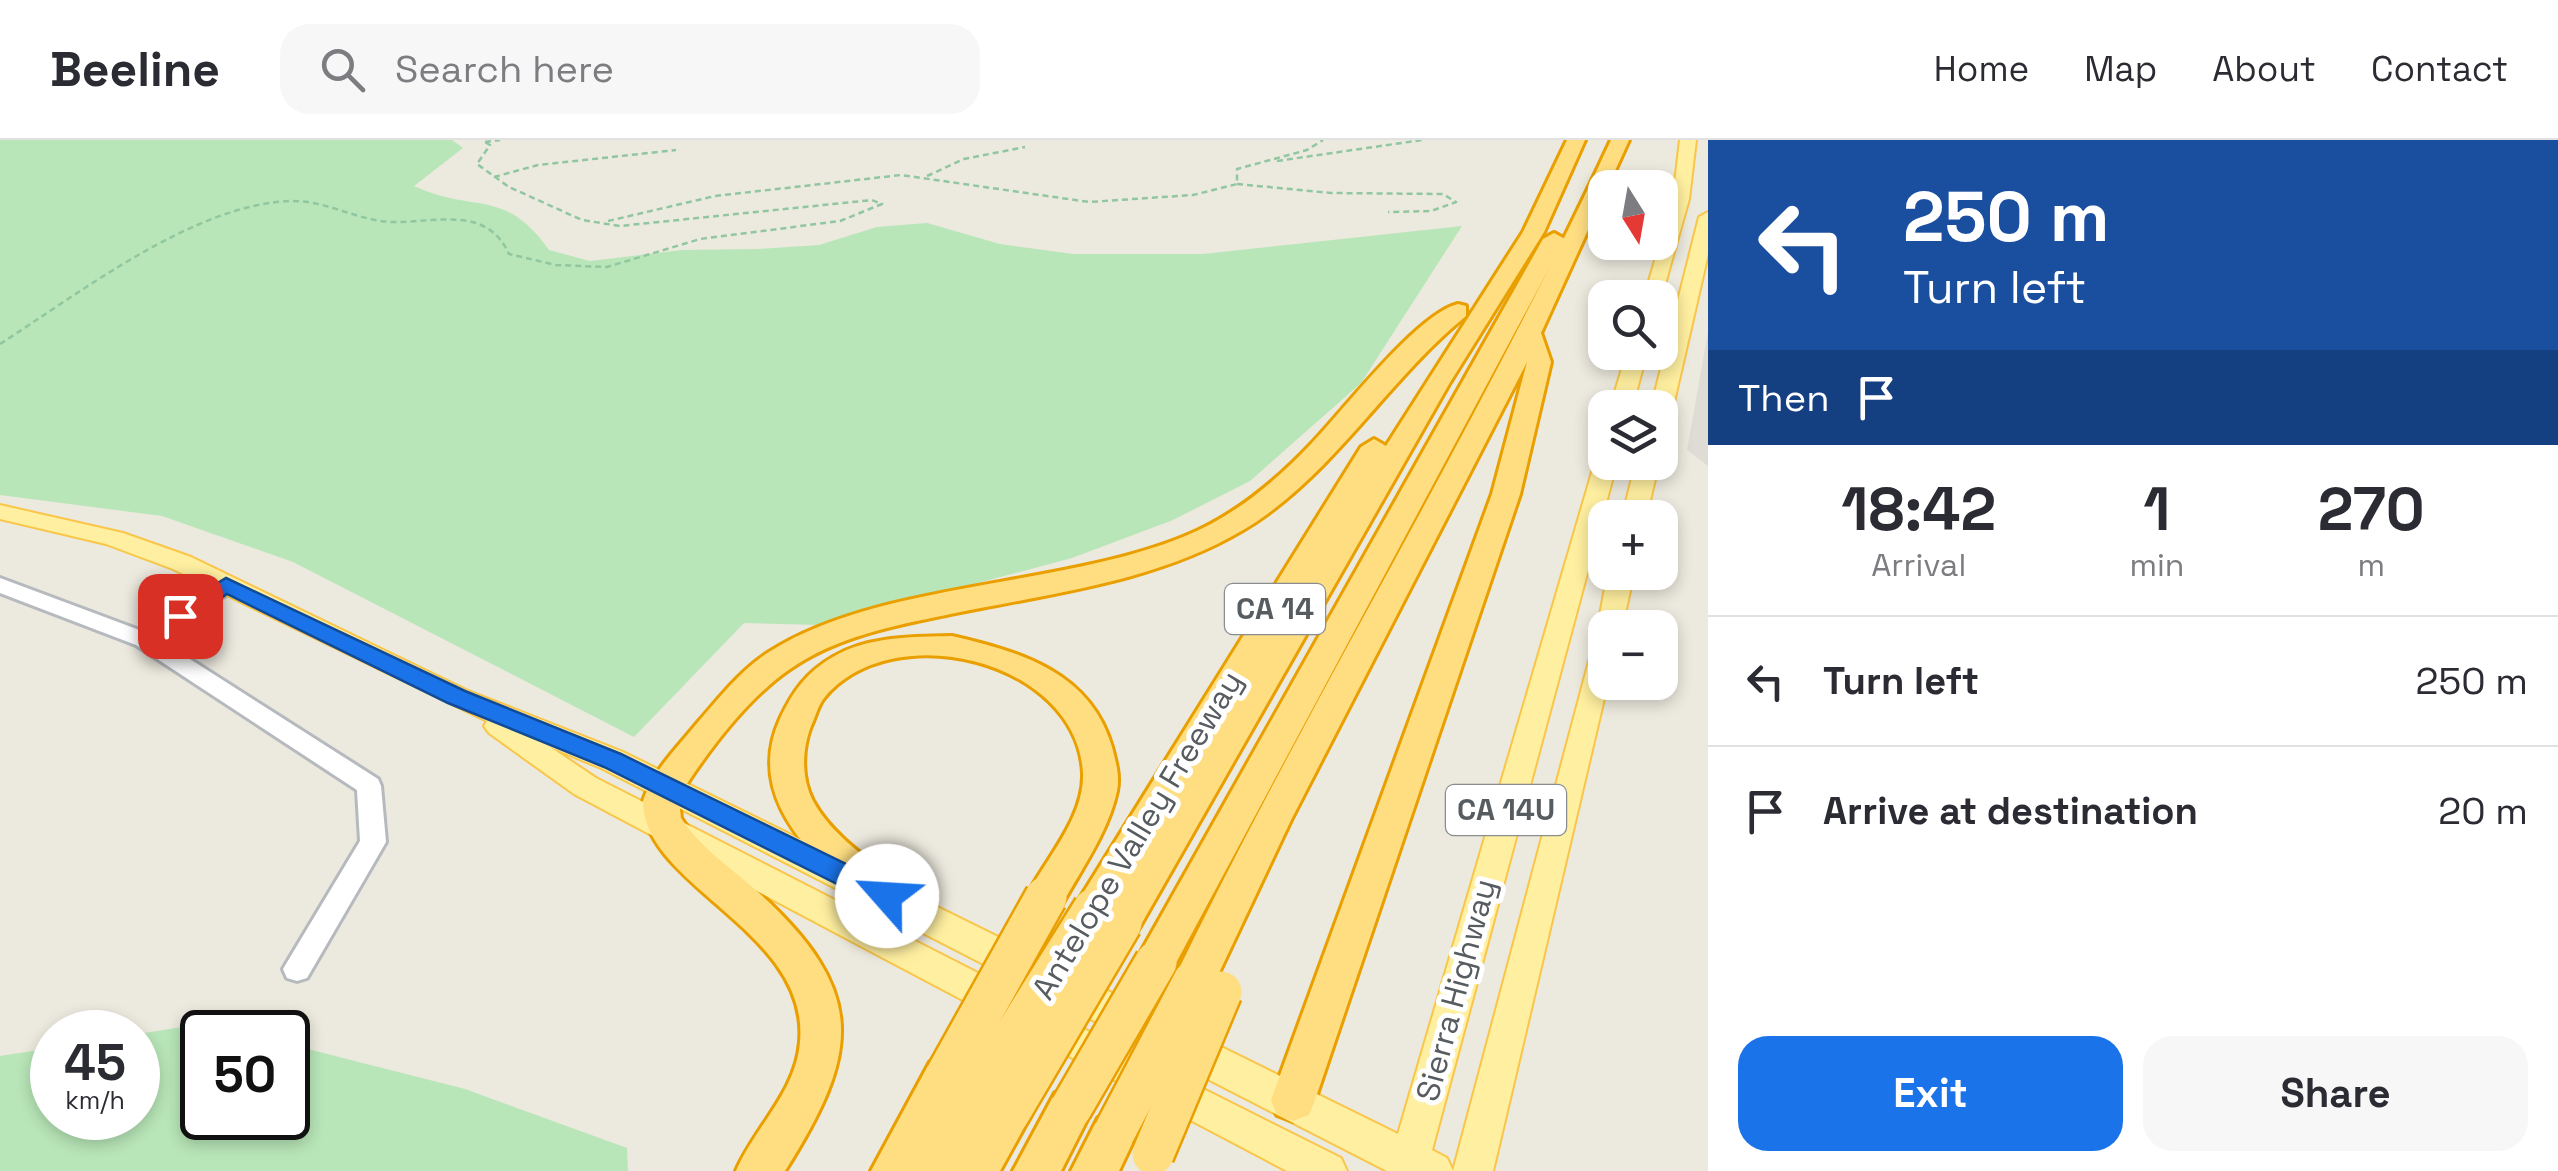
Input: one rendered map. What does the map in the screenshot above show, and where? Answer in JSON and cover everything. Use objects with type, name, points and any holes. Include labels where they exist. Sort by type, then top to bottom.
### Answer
[{"type":"highway","points":[[1519,211],[1560,140]]},
{"type":"highway","points":[[932,1171],[978,1094],[1108,916],[1519,250],[1569,164],[1576,140]]},
{"type":"highway","points":[[1127,1157],[1190,978],[1587,182],[1602,140]]},
{"type":"highway","name":"CA 14","points":[[1190,978],[1223,926],[1272,820],[1530,334],[1620,140]]},
{"type":"highway","name":"Antelope Valley Freeway","points":[[1108,916],[1488,261]]},
{"type":"highway","points":[[759,1171],[815,1074],[822,1042],[816,994],[784,941],[667,830],[660,806],[667,787],[755,678],[810,644],[893,616],[1156,557],[1206,539],[1276,497],[1423,336],[1458,311]]},
{"type":"highway","points":[[1293,1100],[1506,494],[1539,362],[1530,334]]},
{"type":"highway","points":[[887,896],[812,829],[794,800],[786,774],[793,716],[809,691],[835,672],[883,652],[938,644],[970,647],[1030,671],[1055,686],[1092,725],[1101,775],[1096,798],[1046,897],[978,1094],[974,1171]]},
{"type":"highway","points":[[1036,1171],[1072,1108],[1190,978]]},
{"type":"highway","points":[[894,1171],[978,1094]]},
{"type":"main road","points":[[1658,280],[1681,200],[1688,140]]},
{"type":"main road","points":[[1666,390],[1708,216]]},
{"type":"main road","name":"Sierra Highway","points":[[1417,1167],[1601,480]]},
{"type":"main road","points":[[0,512],[114,538],[226,585],[456,697],[667,787],[1293,1100],[1417,1167]]},
{"type":"main road","points":[[456,697],[585,786],[1327,1171]]},
{"type":"main road","name":"Sierra Highway","points":[[1473,1171],[1590,700]]},
{"type":"lane","points":[[0,584],[144,640],[369,786],[373,842],[297,970]]},
{"type":"lane","points":[[144,640],[226,585]]},
{"type":"path","points":[[483,141],[500,140]]},
{"type":"path","points":[[1237,184],[1237,169],[1323,140]]},
{"type":"path","points":[[1267,161],[1422,140]]},
{"type":"path","points":[[0,344],[114,270],[195,230],[284,201],[316,201],[343,216],[384,222],[485,221],[503,234],[509,254],[584,267],[637,261],[682,242],[708,237],[831,226],[882,204],[872,200],[722,212],[636,225],[582,220],[494,177],[477,164],[488,153],[490,145],[483,141]]},
{"type":"path","points":[[927,176],[964,159],[1025,148]]},
{"type":"path","points":[[494,177],[544,165],[630,159],[676,150]]},
{"type":"path","points":[[602,223],[716,196],[927,176],[1089,202],[1193,196],[1237,184],[1331,194],[1442,194],[1456,202],[1415,214],[1388,212]]},
{"type":"shaded area","points":[[1708,332],[1708,466],[1687,450]]},
{"type":"green space","points":[[0,140],[452,140],[463,148],[414,186],[503,209],[533,230],[549,250],[590,261],[682,250],[819,245],[877,227],[927,223],[1000,244],[1073,254],[1203,254],[1462,226],[1361,383],[1250,481],[1173,520],[1072,558],[820,625],[744,623],[634,737],[293,562],[162,516],[0,495]]},
{"type":"green space","points":[[180,1027],[180,1140],[310,1140],[310,1050],[465,1089],[627,1148],[628,1171],[0,1171],[0,1056],[30,1051],[30,1140],[160,1140],[160,1030]]},
{"type":"route","points":[[180,616],[226,585],[456,697],[612,760],[887,896]]}]
